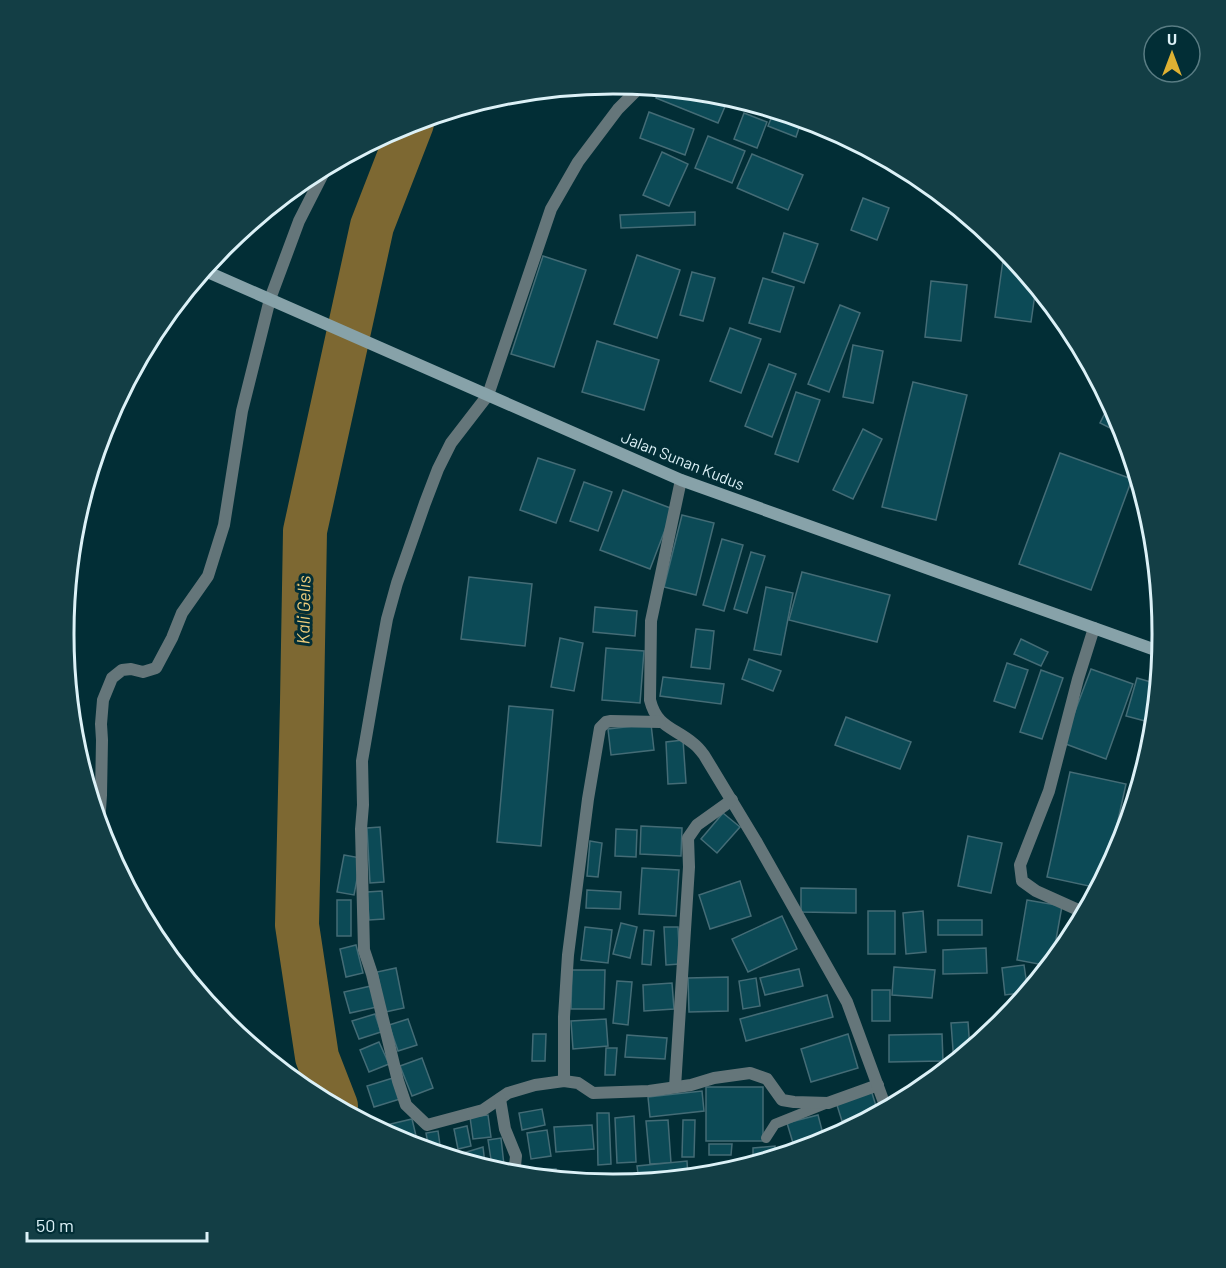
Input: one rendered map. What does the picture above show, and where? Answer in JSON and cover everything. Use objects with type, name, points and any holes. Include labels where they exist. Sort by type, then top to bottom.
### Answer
[{"type":"main road","name":"Jalan Sunan Kudus","points":[[211,274],[681,480],[1152,649]]},
{"type":"street","points":[[632,95],[618,109],[578,162],[550,209],[483,393],[438,469],[397,583],[387,619],[362,761],[364,950],[406,1105],[427,1125],[483,1110],[508,1093],[535,1085],[564,1081],[578,1083],[593,1093],[649,1091],[750,1073],[767,1079],[783,1100],[828,1103],[878,1085]]},
{"type":"street","points":[[101,802],[103,700],[112,678],[122,670],[131,669],[143,672],[156,668],[182,613],[208,576],[224,525],[242,411],[299,221],[319,181]]},
{"type":"street","points":[[681,480],[651,621],[650,700],[653,711],[660,722],[694,744],[704,755],[732,800],[847,1002],[883,1101]]},
{"type":"street","points":[[1077,909],[1036,891],[1022,881],[1020,865],[1049,791],[1078,679],[1094,628]]},
{"type":"street","points":[[564,1081],[564,1017],[568,955],[598,734],[602,724],[606,722],[660,722]]},
{"type":"street","points":[[675,1088],[689,867],[688,838],[697,825],[732,800]]},
{"type":"street","points":[[500,1099],[505,1129],[516,1156],[515,1164]]},
{"type":"lane","points":[[766,1138],[775,1124],[828,1103]]},
{"type":"building","points":[[656,98],[683,99],[725,107],[718,123]]},
{"type":"building","points":[[649,112],[694,129],[685,155],[640,138]]},
{"type":"building","points":[[744,113],[767,122],[757,148],[734,139]]},
{"type":"building","points":[[771,118],[799,128],[796,137],[768,126]]},
{"type":"building","points":[[708,136],[745,151],[732,183],[695,168]]},
{"type":"building","points":[[662,152],[688,164],[669,206],[643,195]]},
{"type":"building","points":[[752,154],[803,175],[788,210],[737,188]]},
{"type":"building","points":[[863,198],[889,208],[877,240],[851,230]]},
{"type":"building","points":[[695,212],[695,225],[621,228],[620,215]]},
{"type":"building","points":[[784,233],[818,244],[804,283],[772,272]]},
{"type":"building","points":[[637,255],[680,270],[657,338],[614,324]]},
{"type":"building","points":[[543,256],[586,270],[554,367],[511,354]]},
{"type":"building","points":[[1003,262],[1034,298],[1031,322],[995,317]]},
{"type":"building","points":[[692,272],[715,278],[703,321],[680,315]]},
{"type":"building","points":[[763,278],[794,287],[780,332],[749,323]]},
{"type":"building","points":[[931,281],[967,285],[961,341],[925,337]]},
{"type":"building","points":[[840,305],[860,313],[829,392],[808,384]]},
{"type":"building","points":[[730,328],[761,339],[741,393],[710,381]]},
{"type":"building","points":[[597,341],[659,360],[644,410],[582,392]]},
{"type":"building","points":[[853,345],[883,351],[873,403],[843,397]]},
{"type":"building","points":[[769,364],[796,374],[772,437],[745,426]]},
{"type":"building","points":[[913,382],[967,395],[936,520],[882,507]]},
{"type":"building","points":[[796,392],[820,400],[798,462],[775,454]]},
{"type":"building","points":[[1105,413],[1111,429],[1100,423]]},
{"type":"building","points":[[863,429],[882,439],[853,499],[833,490]]},
{"type":"building","points":[[1060,453],[1129,478],[1131,483],[1091,590],[1019,564]]},
{"type":"building","points":[[538,458],[575,470],[556,523],[520,510]]},
{"type":"building","points":[[584,482],[612,492],[598,531],[570,521]]},
{"type":"building","points":[[623,490],[673,509],[650,569],[600,550]]},
{"type":"building","points":[[682,515],[714,523],[696,595],[664,587]]},
{"type":"building","points":[[722,539],[743,545],[724,611],[703,605]]},
{"type":"building","points":[[751,552],[765,556],[747,613],[734,609]]},
{"type":"building","points":[[802,572],[890,595],[877,642],[789,620]]},
{"type":"building","points":[[469,577],[532,584],[525,646],[461,639]]},
{"type":"building","points":[[766,587],[793,593],[781,655],[754,650]]},
{"type":"building","points":[[595,607],[637,611],[635,636],[593,632]]},
{"type":"building","points":[[696,629],[714,631],[710,669],[691,667]]},
{"type":"building","points":[[560,638],[583,643],[574,691],[551,687]]},
{"type":"building","points":[[1021,639],[1048,652],[1041,666],[1014,654]]},
{"type":"building","points":[[606,648],[644,651],[640,703],[602,700]]},
{"type":"building","points":[[749,659],[781,671],[773,691],[742,679]]},
{"type":"building","points":[[1007,663],[1028,670],[1015,708],[994,701]]},
{"type":"building","points":[[1091,669],[1133,684],[1106,759],[1063,743]]},
{"type":"building","points":[[1041,670],[1063,678],[1042,739],[1020,732]]},
{"type":"building","points":[[663,677],[724,684],[721,704],[660,696]]},
{"type":"building","points":[[1137,678],[1150,682],[1145,721],[1126,716]]},
{"type":"building","points":[[509,706],[553,710],[541,846],[497,842]]},
{"type":"building","points":[[846,717],[911,742],[900,769],[835,745]]},
{"type":"building","points":[[651,724],[654,750],[611,755],[608,729]]},
{"type":"building","points":[[683,740],[686,783],[668,784],[666,742]]},
{"type":"building","points":[[1070,772],[1126,784],[1117,825],[1090,886],[1047,877]]},
{"type":"building","points":[[723,813],[740,827],[717,853],[701,839]]},
{"type":"building","points":[[641,826],[682,828],[681,856],[640,854]]},
{"type":"building","points":[[380,827],[384,882],[370,883],[367,828]]},
{"type":"building","points":[[616,829],[637,830],[636,857],[615,856]]},
{"type":"building","points":[[968,836],[1002,843],[991,893],[958,886]]},
{"type":"building","points":[[590,841],[602,843],[598,877],[587,876]]},
{"type":"building","points":[[344,855],[361,858],[354,895],[337,892]]},
{"type":"building","points":[[642,868],[679,870],[676,916],[639,914]]},
{"type":"building","points":[[740,881],[751,916],[710,929],[699,895]]},
{"type":"building","points":[[801,888],[856,889],[856,913],[801,912]]},
{"type":"building","points":[[587,890],[621,892],[620,909],[586,908]]},
{"type":"building","points":[[382,891],[384,919],[369,920],[367,892]]},
{"type":"building","points":[[337,900],[351,900],[351,936],[337,936]]},
{"type":"building","points":[[1027,900],[1062,906],[1055,943],[1039,964],[1017,960]]},
{"type":"building","points":[[868,911],[895,911],[895,954],[868,954]]},
{"type":"building","points":[[923,911],[926,952],[906,954],[903,913]]},
{"type":"building","points":[[782,916],[797,949],[748,972],[732,939]]},
{"type":"building","points":[[938,920],[982,920],[982,935],[938,935]]},
{"type":"building","points":[[621,923],[637,927],[630,958],[613,954]]},
{"type":"building","points":[[585,927],[612,930],[608,963],[581,960]]},
{"type":"building","points":[[664,927],[678,927],[680,964],[666,965]]},
{"type":"building","points":[[644,930],[654,931],[651,965],[642,964]]},
{"type":"building","points":[[356,945],[363,973],[346,977],[340,949]]},
{"type":"building","points":[[986,948],[987,973],[943,974],[943,950]]},
{"type":"building","points":[[1024,965],[1026,981],[1015,994],[1005,995],[1002,968]]},
{"type":"building","points":[[894,967],[935,970],[932,998],[892,995]]},
{"type":"building","points":[[396,968],[404,1008],[385,1012],[377,972]]},
{"type":"building","points":[[799,969],[803,986],[765,995],[760,978]]},
{"type":"building","points":[[572,970],[605,970],[604,1009],[571,1009]]},
{"type":"building","points":[[728,977],[728,1011],[689,1012],[688,978]]},
{"type":"building","points":[[756,978],[760,1006],[743,1009],[739,981]]},
{"type":"building","points":[[617,981],[632,982],[628,1025],[613,1023]]},
{"type":"building","points":[[672,983],[674,1009],[644,1011],[643,985]]},
{"type":"building","points":[[371,986],[377,1007],[350,1013],[344,992]]},
{"type":"building","points":[[872,990],[890,990],[890,1021],[872,1021]]},
{"type":"building","points":[[827,995],[833,1017],[746,1041],[740,1019]]},
{"type":"building","points":[[375,1014],[381,1032],[359,1039],[352,1021]]},
{"type":"building","points":[[408,1019],[417,1045],[398,1051],[389,1025]]},
{"type":"building","points":[[606,1019],[608,1046],[573,1049],[571,1021]]},
{"type":"building","points":[[968,1022],[969,1040],[953,1052],[951,1023]]},
{"type":"building","points":[[533,1034],[546,1034],[545,1061],[532,1061]]},
{"type":"building","points":[[848,1034],[858,1068],[811,1082],[801,1049]]},
{"type":"building","points":[[942,1034],[943,1060],[889,1062],[889,1035]]},
{"type":"building","points":[[627,1035],[667,1038],[665,1059],[625,1057]]},
{"type":"building","points":[[379,1042],[389,1064],[369,1072],[360,1050]]},
{"type":"building","points":[[606,1048],[617,1048],[615,1075],[605,1075]]},
{"type":"building","points":[[422,1058],[433,1088],[412,1096],[400,1066]]},
{"type":"building","points":[[393,1078],[400,1099],[374,1107],[367,1086]]},
{"type":"building","points":[[706,1087],[763,1087],[763,1141],[706,1141]]},
{"type":"building","points":[[871,1090],[876,1105],[842,1121],[836,1102]]},
{"type":"building","points":[[702,1091],[704,1111],[650,1117],[648,1097]]},
{"type":"building","points":[[542,1109],[545,1125],[522,1130],[519,1113]]},
{"type":"building","points":[[597,1113],[609,1113],[611,1164],[598,1165]]},
{"type":"building","points":[[488,1115],[491,1137],[473,1139],[470,1117]]},
{"type":"building","points":[[818,1115],[822,1131],[793,1142],[787,1123]]},
{"type":"building","points":[[634,1116],[636,1162],[617,1163],[615,1118]]},
{"type":"building","points":[[412,1119],[416,1136],[407,1132],[389,1124]]},
{"type":"building","points":[[668,1120],[671,1163],[650,1164],[646,1121]]},
{"type":"building","points":[[683,1120],[695,1120],[694,1157],[682,1157]]},
{"type":"building","points":[[592,1125],[594,1149],[556,1152],[554,1127]]},
{"type":"building","points":[[467,1126],[471,1146],[458,1149],[454,1129]]},
{"type":"building","points":[[547,1130],[551,1156],[531,1159],[527,1133]]},
{"type":"building","points":[[438,1131],[440,1145],[427,1140],[426,1133]]},
{"type":"building","points":[[501,1138],[504,1162],[491,1159],[488,1140]]},
{"type":"building","points":[[709,1144],[732,1144],[731,1155],[709,1155]]},
{"type":"building","points":[[775,1146],[775,1148],[753,1155],[753,1148]]},
{"type":"building","points":[[483,1147],[484,1158],[473,1155],[465,1153]]},
{"type":"building","points":[[687,1161],[687,1168],[638,1173],[637,1166]]},
{"type":"waterway","name":"Kali Gelis","points":[[331,1094],[317,1057],[297,925],[305,531],[372,226],[407,136]]}]
